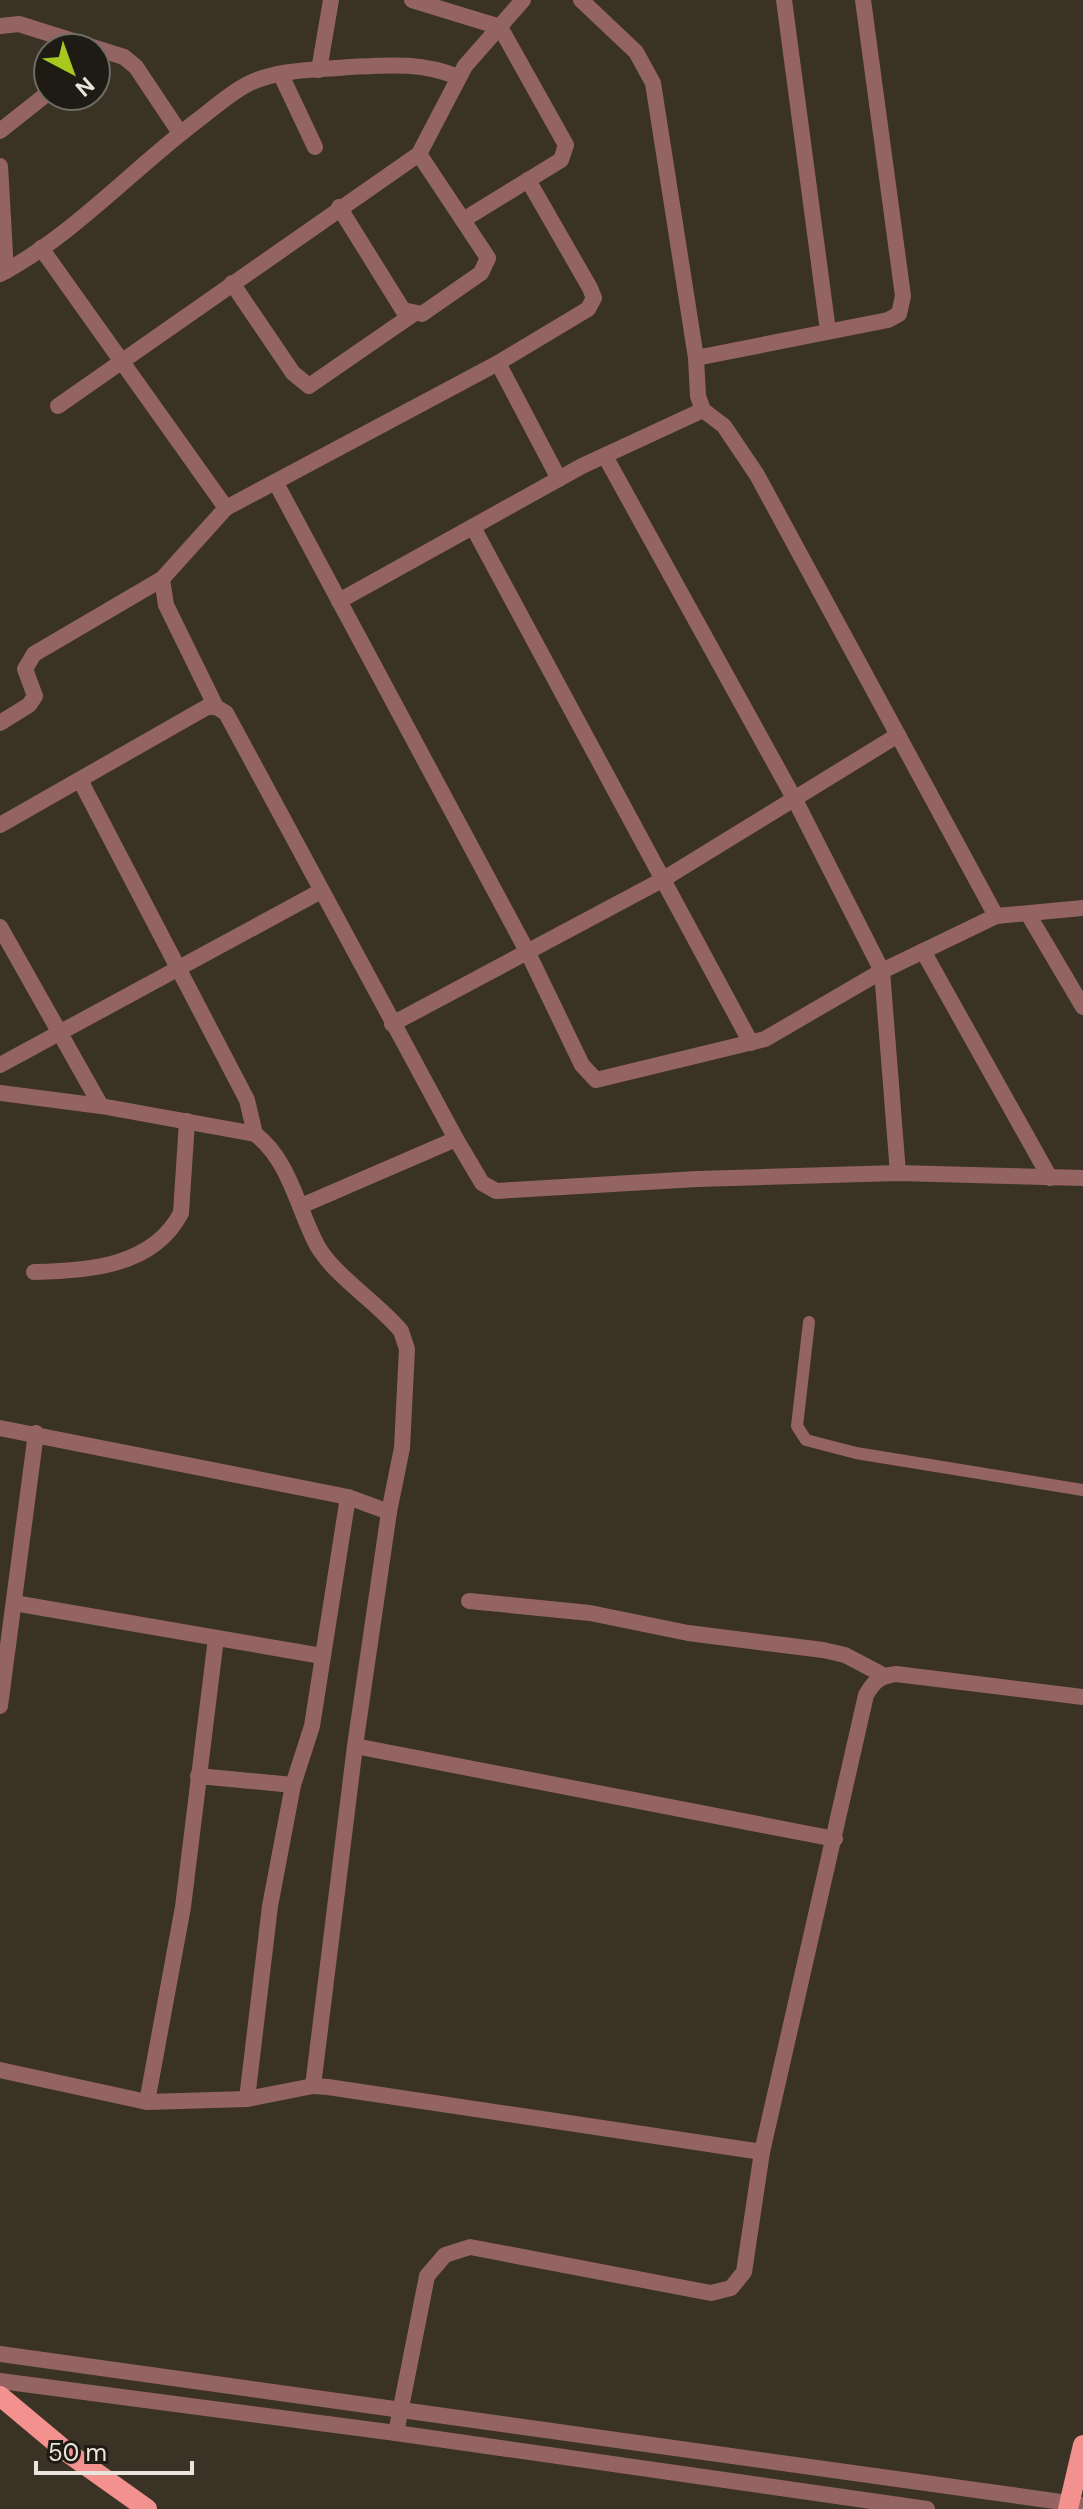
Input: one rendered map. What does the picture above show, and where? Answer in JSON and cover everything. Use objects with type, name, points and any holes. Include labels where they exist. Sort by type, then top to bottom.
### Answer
[{"type":"main road","points":[[0,2396],[67,2452],[147,2509]]},
{"type":"main road","points":[[1074,2507],[1083,2445]]},
{"type":"street","points":[[319,70],[331,0]]},
{"type":"street","points":[[412,0],[500,27],[566,145],[561,160],[463,220]]},
{"type":"street","points":[[58,406],[419,154],[458,77],[523,0]]},
{"type":"street","points":[[581,0],[636,52],[653,83],[696,358],[698,396],[703,410],[724,426],[757,475],[996,916]]},
{"type":"street","points":[[784,0],[828,331]]},
{"type":"street","points":[[696,358],[888,320],[899,314],[903,306],[863,0]]},
{"type":"street","points":[[0,26],[19,24],[42,32]]},
{"type":"street","points":[[112,54],[124,57],[136,67],[180,133]]},
{"type":"street","points":[[3,273],[41,248],[180,133],[249,83],[319,70],[421,64],[458,77]]},
{"type":"street","points":[[281,75],[315,147]]},
{"type":"street","points":[[0,131],[32,106]]},
{"type":"street","points":[[232,283],[293,373],[309,386],[412,315],[422,314],[487,266],[485,249],[419,154]]},
{"type":"street","points":[[0,166],[3,273]]},
{"type":"street","points":[[0,723],[29,705],[35,696],[25,669],[34,654],[162,579],[226,508],[578,318],[594,298],[528,180]]},
{"type":"street","points":[[339,207],[403,310],[412,315]]},
{"type":"street","points":[[41,248],[124,360],[226,508]]},
{"type":"street","points":[[498,363],[559,479]]},
{"type":"street","points":[[339,601],[474,529],[559,479],[703,410]]},
{"type":"street","points":[[605,456],[795,800],[882,971],[898,1173]]},
{"type":"street","points":[[276,483],[528,953],[582,1065],[596,1080],[751,1043],[781,1030],[882,971],[996,916],[1083,908]]},
{"type":"street","points":[[474,529],[751,1043]]},
{"type":"street","points":[[162,579],[166,605],[216,707],[233,724],[392,1024],[482,1183],[502,1192],[697,1179],[898,1173],[1083,1178]]},
{"type":"street","points":[[0,825],[190,716],[216,707]]},
{"type":"street","points":[[392,1024],[662,880],[898,735]]},
{"type":"street","points":[[80,780],[247,1100],[255,1134]]},
{"type":"street","points":[[0,1065],[321,891]]},
{"type":"street","points":[[1028,914],[1083,1007]]},
{"type":"street","points":[[0,927],[62,1031],[101,1106]]},
{"type":"street","points":[[923,951],[1050,1178]]},
{"type":"street","points":[[0,1093],[101,1106],[255,1134],[265,1142],[301,1206],[319,1249],[390,1316],[401,1331],[407,1349],[402,1448],[389,1512],[355,1746],[313,2086]]},
{"type":"street","points":[[34,1272],[84,1271],[114,1264],[151,1247],[175,1226],[181,1213],[187,1121]]},
{"type":"street","points":[[301,1206],[456,1139]]},
{"type":"street","points":[[0,1428],[348,1497],[389,1512]]},
{"type":"street","points":[[0,1706],[36,1433]]},
{"type":"street","points":[[247,2099],[270,1906],[293,1785],[312,1726],[348,1497]]},
{"type":"street","points":[[469,1601],[590,1613],[688,1633],[823,1650],[845,1655],[883,1675],[956,1680],[1083,1697]]},
{"type":"street","points":[[14,1603],[322,1656]]},
{"type":"street","points":[[147,2102],[179,1933],[216,1638]]},
{"type":"street","points":[[396,2433],[427,2276],[445,2255],[470,2247],[711,2293],[731,2288],[744,2272],[762,2152],[866,1695],[872,1683],[883,1675]]},
{"type":"street","points":[[355,1746],[835,1839]]},
{"type":"street","points":[[198,1776],[293,1785]]},
{"type":"street","points":[[0,2070],[147,2102],[247,2099],[313,2086],[762,2152]]},
{"type":"street","points":[[0,2354],[1074,2507]]},
{"type":"street","points":[[0,2381],[396,2433],[927,2509]]},
{"type":"street","points":[[191,2406],[195,2381]]},
{"type":"lane","points":[[809,1322],[797,1426],[806,1440],[856,1453],[1083,1490]]}]
